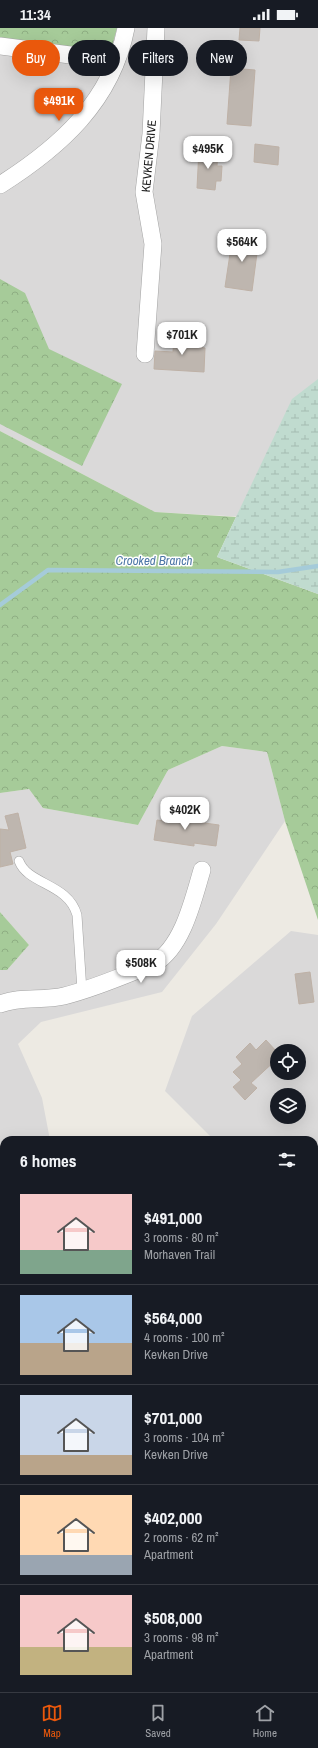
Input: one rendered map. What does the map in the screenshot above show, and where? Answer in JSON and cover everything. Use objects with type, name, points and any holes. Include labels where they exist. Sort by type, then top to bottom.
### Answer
[{"type":"street","points":[[120,48],[126,28]]},
{"type":"street","name":"KEVKEN DRIVE","points":[[145,354],[153,244],[144,192],[151,134],[156,28]]},
{"type":"street","points":[[0,46],[68,55]]},
{"type":"street","points":[[0,185],[27,168],[59,142],[79,123],[109,76]]},
{"type":"street","points":[[0,1004],[10,1001],[62,996],[82,991],[155,963],[165,957],[171,950],[180,934],[202,870]]},
{"type":"lane","points":[[19,861],[24,870],[68,897],[74,905],[77,914],[82,991]]},
{"type":"shaded area","points":[[0,28],[318,28],[318,521],[155,512],[0,431]]},
{"type":"shaded area","points":[[222,746],[267,752],[285,821],[216,924],[162,992],[41,1022],[18,1044],[42,1098],[49,1136],[0,1136],[0,970],[7,970],[29,945],[0,912],[0,793],[29,789],[43,808],[138,825],[168,770]]},
{"type":"shaded area","points":[[291,931],[318,935],[318,1136],[210,1136],[165,1091],[192,1016]]},
{"type":"green space","points":[[0,28],[117,28],[114,40],[68,40],[68,46],[60,45],[60,40],[0,40]]},
{"type":"green space","points":[[0,279],[25,293],[49,349],[122,384],[82,466],[0,424]]},
{"type":"green space","points":[[318,379],[318,594],[217,557],[292,399]]},
{"type":"green space","points":[[0,431],[155,512],[236,517],[217,557],[318,594],[318,920],[285,821],[267,752],[222,746],[168,770],[138,825],[43,808],[29,789],[0,793]]},
{"type":"green space","points":[[0,912],[29,945],[7,970],[0,970]]},
{"type":"building","points":[[240,28],[260,28],[259,41],[239,40]]},
{"type":"building","points":[[247,69],[255,70],[251,126],[227,124],[230,76],[247,76]]},
{"type":"building","points":[[255,144],[279,147],[278,165],[254,162]]},
{"type":"building","points":[[199,149],[218,150],[217,166],[222,166],[221,181],[216,181],[215,190],[197,188]]},
{"type":"building","points":[[233,234],[259,238],[252,291],[225,287]]},
{"type":"building","points":[[174,335],[197,337],[197,347],[205,348],[204,372],[154,369],[155,351],[173,352]]},
{"type":"building","points":[[167,810],[184,812],[183,820],[219,825],[216,846],[194,843],[194,846],[154,840],[157,820],[165,821]]},
{"type":"building","points":[[18,813],[26,848],[10,852],[13,864],[0,867],[0,829],[9,830],[5,816]]},
{"type":"building","points":[[310,972],[314,1002],[299,1004],[295,974]]},
{"type":"building","points":[[266,1040],[270,1044],[270,1065],[251,1083],[257,1088],[245,1100],[233,1087],[241,1080],[233,1072],[242,1064],[236,1057],[250,1043],[256,1050]]},
{"type":"waterway","name":"Crooked Branch","points":[[0,605],[48,570],[278,572],[318,566]]}]
